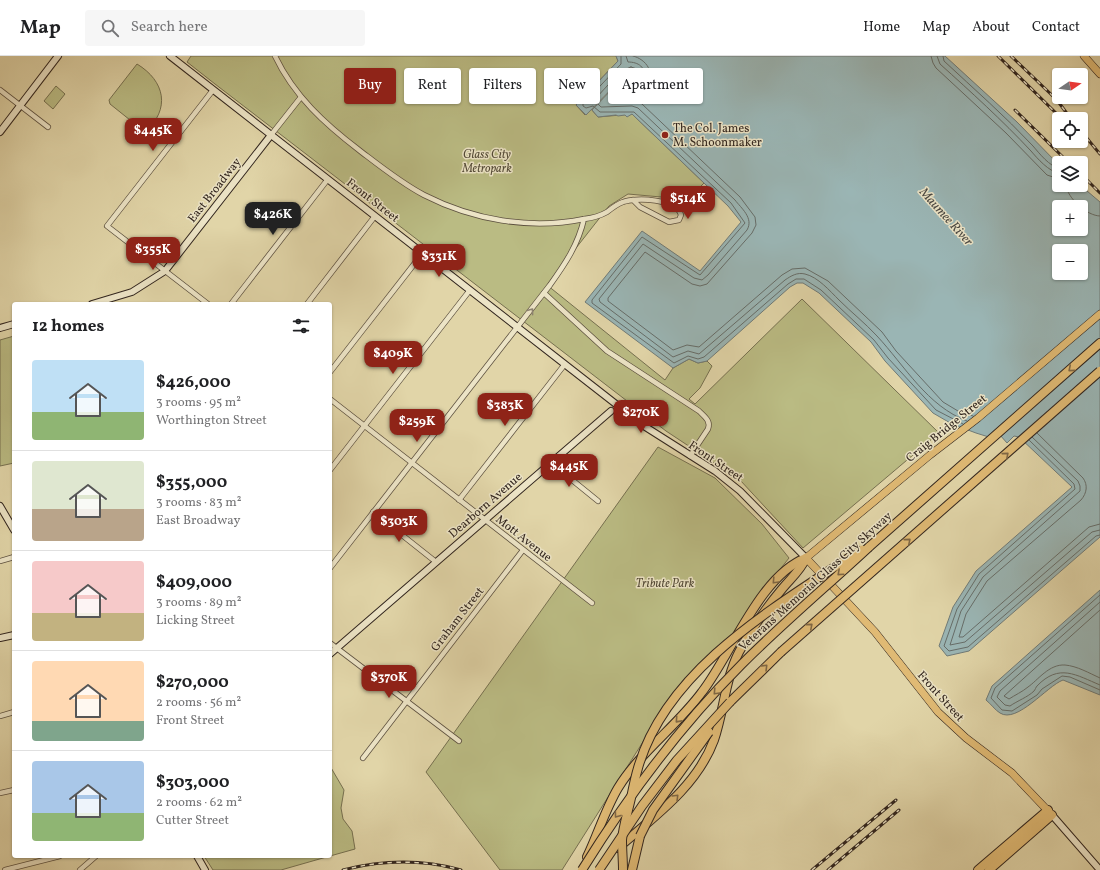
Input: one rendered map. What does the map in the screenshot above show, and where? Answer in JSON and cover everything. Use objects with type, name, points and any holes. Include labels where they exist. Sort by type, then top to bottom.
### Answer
[{"type":"highway","name":"Veterans' Memorial Glass City Skyway","points":[[582,870],[611,823],[642,780],[701,708],[741,664],[869,547],[1100,343]]},
{"type":"highway","points":[[599,870],[642,806],[677,760],[730,702],[781,652],[1100,371]]},
{"type":"highway","points":[[623,870],[622,839],[638,768],[651,736],[683,687],[725,644],[813,581],[853,555],[869,547]]},
{"type":"highway","points":[[579,870],[591,850],[614,797],[624,780],[702,692],[745,622],[771,586],[794,562],[806,558]]},
{"type":"highway","points":[[595,870],[676,797],[700,768],[714,739],[733,669],[739,653],[777,596],[800,570],[806,558]]},
{"type":"highway","points":[[632,870],[640,836],[653,810],[730,702]]},
{"type":"highway","points":[[978,870],[1050,813]]},
{"type":"highway","points":[[989,870],[1050,813]]},
{"type":"main road","points":[[1084,56],[1100,74]]},
{"type":"main road","name":"Craig Bridge Street","points":[[806,558],[930,455],[978,418],[1100,314]]},
{"type":"main road","name":"Front Street","points":[[806,558],[878,635],[938,712],[966,738],[1012,773],[1050,813]]},
{"type":"street","points":[[0,132],[58,56]]},
{"type":"street","name":"Front Street","points":[[170,56],[644,426],[715,471],[740,491],[806,558]]},
{"type":"street","points":[[276,56],[290,84],[339,135],[390,174],[423,195],[454,208],[504,221],[532,224],[584,219],[601,215],[617,204],[633,200],[667,203],[676,206],[681,215],[679,220],[669,222],[640,206],[633,200]]},
{"type":"street","points":[[0,90],[48,127]]},
{"type":"street","points":[[205,302],[107,226],[213,90]]},
{"type":"street","points":[[271,135],[301,97]]},
{"type":"street","name":"East Broadway","points":[[99,302],[132,292],[165,270],[271,135]]},
{"type":"street","points":[[233,302],[328,179]]},
{"type":"street","points":[[309,302],[375,216]]},
{"type":"street","points":[[332,565],[544,293],[573,253],[584,219]]},
{"type":"street","points":[[332,369],[422,254]]},
{"type":"street","points":[[332,467],[470,290]]},
{"type":"street","points":[[544,293],[607,351],[699,411],[708,420],[710,424],[708,429],[690,456]]},
{"type":"street","points":[[0,328],[12,325]]},
{"type":"street","points":[[459,500],[565,364]]},
{"type":"street","name":"Mott Avenue","points":[[332,401],[592,604]]},
{"type":"street","name":"Dearborn Avenue","points":[[332,652],[550,462],[618,405]]},
{"type":"street","points":[[550,462],[598,501]]},
{"type":"street","points":[[0,506],[12,527]]},
{"type":"street","points":[[373,512],[436,562]]},
{"type":"street","name":"Graham Street","points":[[363,758],[523,550]]},
{"type":"street","points":[[0,561],[12,558]]},
{"type":"street","points":[[0,638],[12,635]]},
{"type":"street","points":[[332,645],[459,741]]},
{"type":"street","points":[[0,716],[12,713]]},
{"type":"street","points":[[0,794],[12,791]]},
{"type":"street","name":"Front Street","points":[[1050,813],[1100,870]]},
{"type":"street","points":[[5,870],[52,858]]},
{"type":"street","points":[[80,870],[94,858]]},
{"type":"street","points":[[198,858],[205,870]]},
{"type":"green space","name":"Glass City Metropark","points":[[191,56],[616,56],[618,61],[611,68],[608,68],[608,71],[600,80],[600,68],[544,68],[544,104],[577,104],[576,105],[585,115],[591,109],[598,117],[632,114],[704,183],[681,207],[674,202],[664,201],[661,197],[628,194],[609,206],[547,285],[665,380],[673,368],[689,359],[698,363],[707,361],[712,366],[700,388],[689,399],[695,404],[802,299],[939,433],[803,548],[740,480],[666,431],[187,62]]},
{"type":"green space","points":[[137,64],[154,79],[159,87],[161,96],[159,114],[145,132],[110,104],[109,100]]},
{"type":"green space","points":[[56,86],[65,94],[53,109],[44,101]]},
{"type":"green space","points":[[12,337],[12,463],[0,466],[0,340]]},
{"type":"green space","name":"Tribute Park","points":[[658,447],[715,478],[762,524],[789,558],[747,611],[731,637],[677,688],[562,870],[500,870],[426,772]]},
{"type":"green space","points":[[332,769],[344,790],[341,808],[343,819],[352,831],[355,849],[332,855]]},
{"type":"green space","points":[[205,858],[323,858],[281,870],[213,870]]},
{"type":"water","name":"Maumee River","points":[[616,56],[945,56],[1017,122],[1052,158],[1052,192],[1088,192],[1100,202],[1100,537],[969,651],[947,656],[939,646],[953,607],[976,571],[1072,487],[1019,437],[1014,436],[1007,443],[1000,435],[992,438],[976,433],[952,424],[933,413],[885,361],[871,342],[819,293],[803,283],[797,283],[790,287],[707,361],[698,363],[689,359],[673,368],[585,302],[642,231],[700,271],[741,222],[728,206],[632,114],[627,117],[625,115],[616,115],[598,117],[592,110],[598,104],[600,104],[600,102],[608,93],[608,104],[703,104],[703,68],[611,68],[618,61]]},
{"type":"water","points":[[608,71],[608,92],[600,101],[600,80]]},
{"type":"water","points":[[577,104],[597,104],[586,115],[576,105]]},
{"type":"water","points":[[1100,590],[1100,695],[1063,680],[1032,703],[1015,713],[1007,715],[996,710],[986,700],[992,686]]},
{"type":"railway","points":[[998,56],[1055,112]]},
{"type":"railway","points":[[1011,56],[1057,100],[1066,112]]},
{"type":"railway","points":[[1015,110],[1062,156]]},
{"type":"railway","points":[[1088,139],[1100,154]]},
{"type":"railway","points":[[1088,181],[1100,193]]},
{"type":"railway","points":[[812,870],[896,800]]},
{"type":"railway","points":[[828,870],[899,810]]},
{"type":"railway","points":[[343,870],[372,864],[402,862],[432,864],[461,870]]},
{"type":"place","name":"The Col. James M. Schoonmaker","points":[[665,135]]}]
